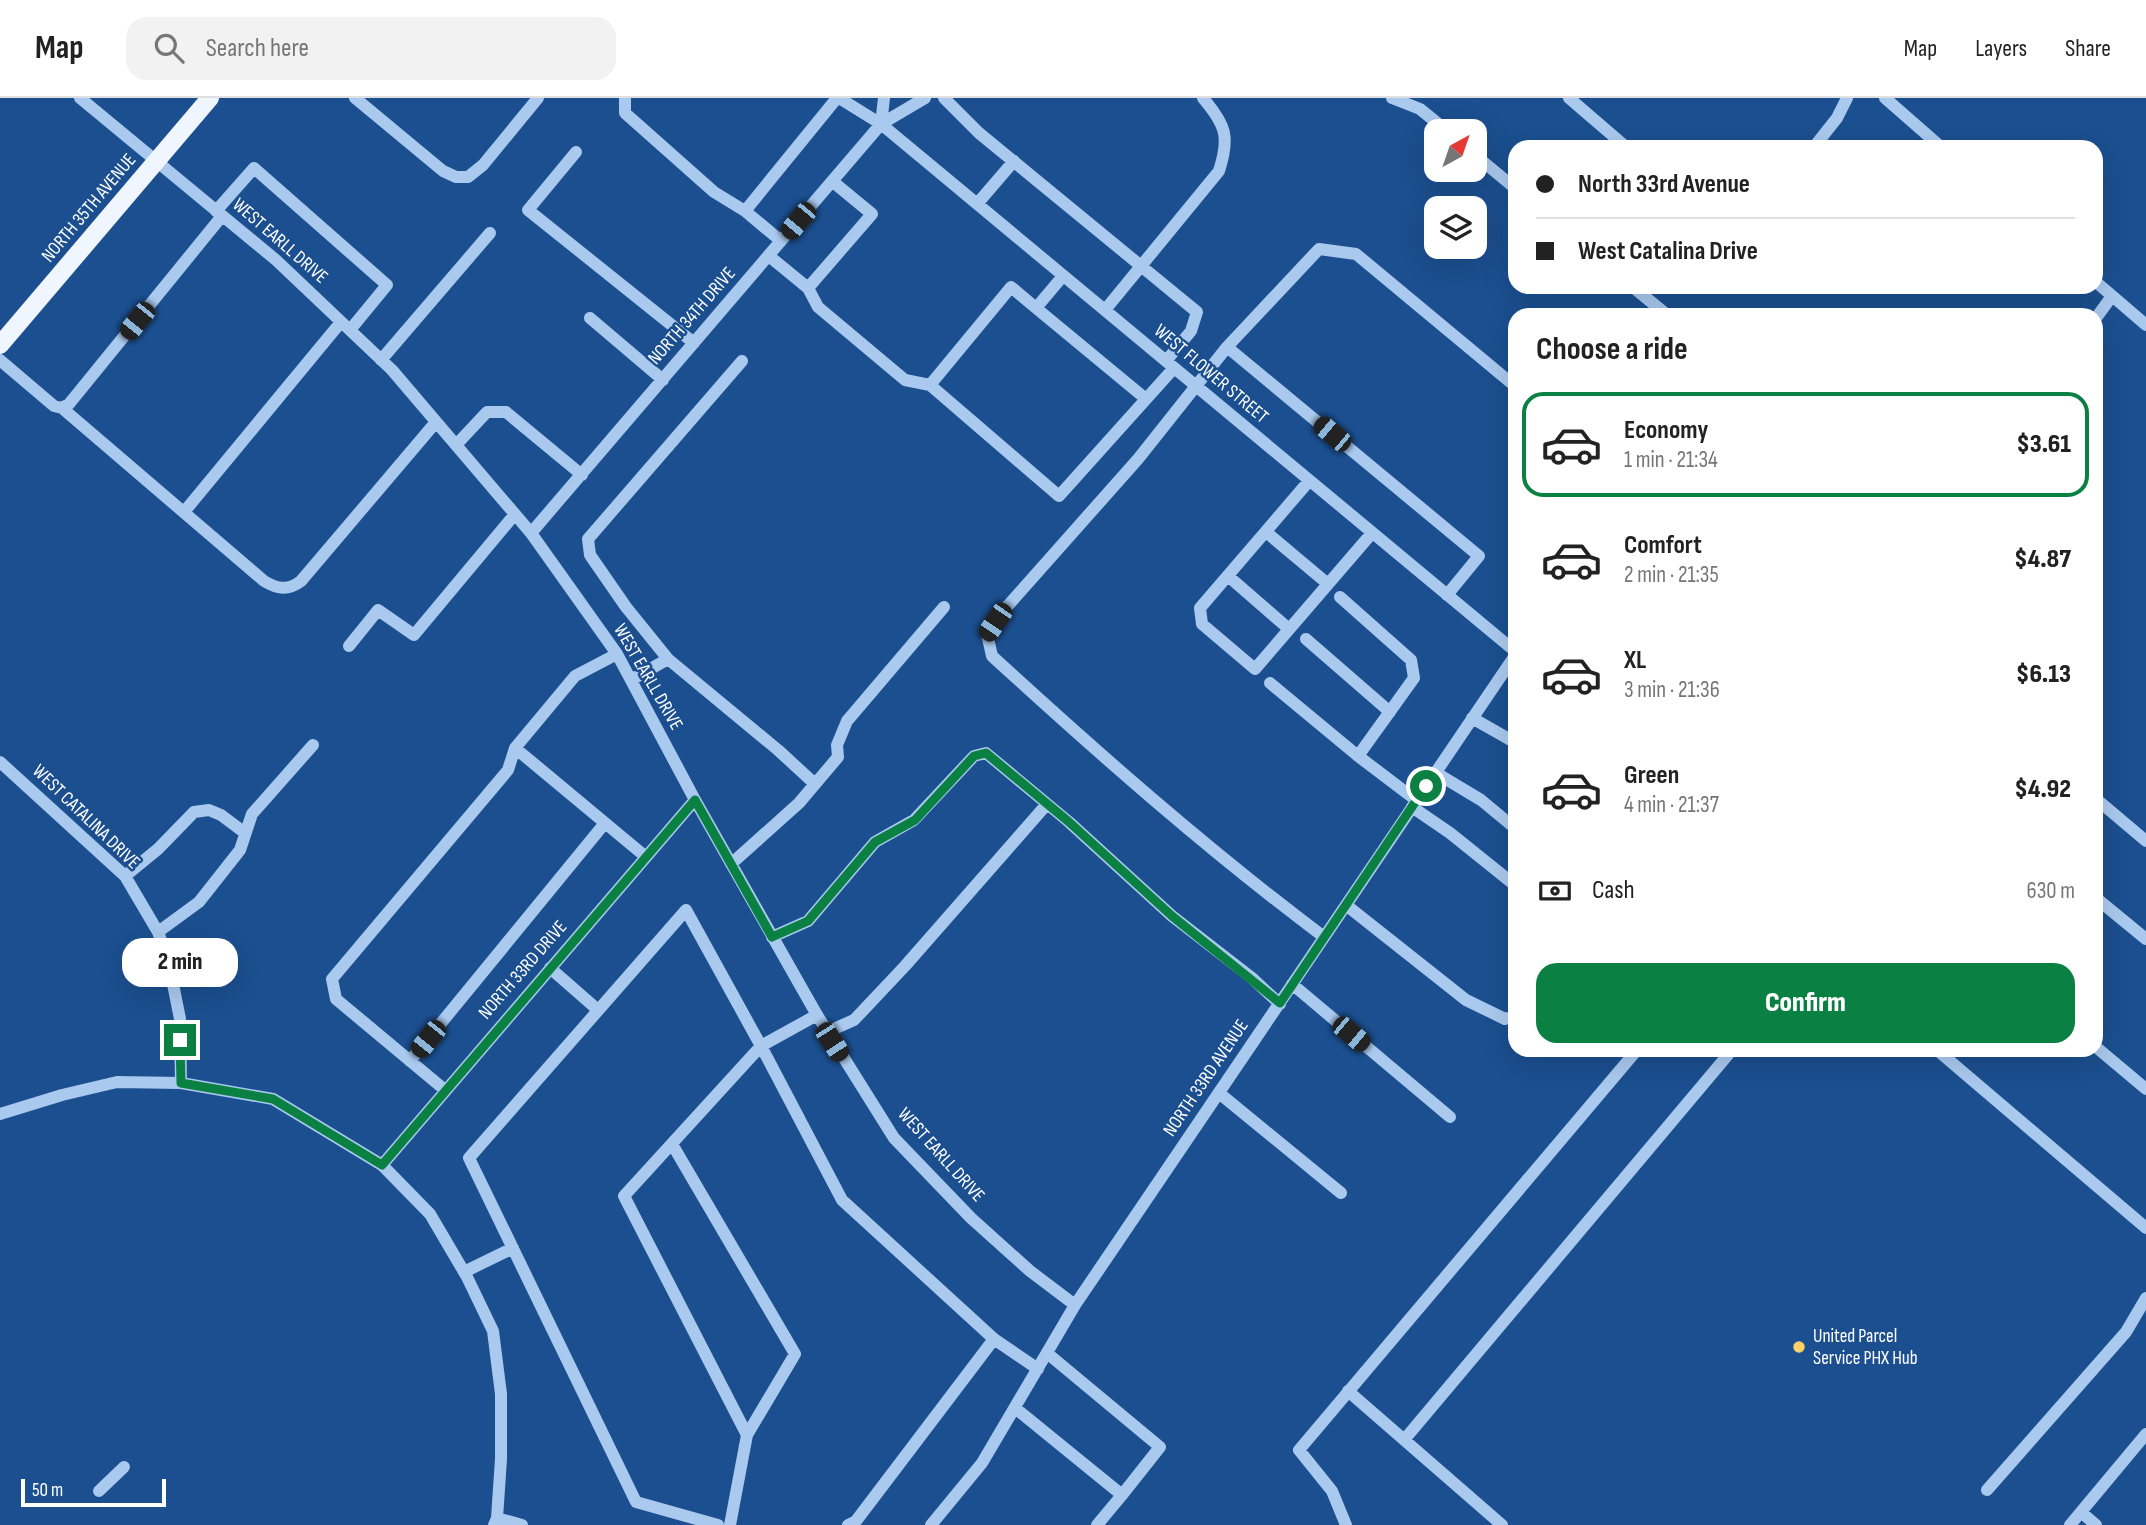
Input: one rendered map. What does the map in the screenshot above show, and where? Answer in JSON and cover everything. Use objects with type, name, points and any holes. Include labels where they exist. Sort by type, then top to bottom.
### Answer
[{"type":"main road","name":"NORTH 35TH AVENUE","points":[[0,345],[209,98]]},
{"type":"street","name":"WEST EARLL DRIVE","points":[[80,98],[276,260],[381,360],[531,533],[617,654],[772,937],[827,1032],[894,1138],[971,1218],[1075,1306]]},
{"type":"street","points":[[355,98],[443,171],[456,177],[468,177],[483,166],[538,98]]},
{"type":"street","points":[[625,98],[625,113],[714,192],[746,211],[781,242]]},
{"type":"street","points":[[746,211],[838,98]]},
{"type":"street","name":"WEST FLOWER STREET","points":[[838,98],[881,124],[1508,646]]},
{"type":"street","points":[[881,124],[884,98]]},
{"type":"street","name":"NORTH 34TH DRIVE","points":[[531,533],[881,124],[925,98]]},
{"type":"street","points":[[769,256],[808,288],[818,307],[905,380],[930,385],[1059,496],[1146,399],[1191,331],[1197,312],[979,132],[944,98]]},
{"type":"street","points":[[1105,310],[1219,171],[1227,148],[1223,126],[1203,98]]},
{"type":"street","points":[[1392,98],[1420,109],[1432,119]]},
{"type":"street","points":[[1569,98],[1618,140]]},
{"type":"street","points":[[1820,140],[1837,118],[1847,98]]},
{"type":"street","points":[[1885,98],[1933,140]]},
{"type":"street","points":[[576,152],[528,210],[694,343]]},
{"type":"street","points":[[978,204],[1014,161]]},
{"type":"street","points":[[1488,166],[1508,182]]},
{"type":"street","points":[[62,408],[69,404],[254,168],[387,285],[345,326],[184,512]]},
{"type":"street","points":[[808,288],[872,214],[832,181]]},
{"type":"street","points":[[381,360],[490,233]]},
{"type":"street","points":[[1324,937],[1272,898],[1101,756],[992,656],[987,634],[1004,610],[1138,459],[1227,347],[1319,249],[1356,254],[1508,380]]},
{"type":"street","points":[[1036,308],[1063,276]]},
{"type":"street","points":[[930,385],[1011,287],[1146,399]]},
{"type":"street","points":[[2103,288],[2146,325]]},
{"type":"street","points":[[1642,294],[1658,308]]},
{"type":"street","points":[[2103,308],[2112,296]]},
{"type":"street","points":[[590,318],[663,380]]},
{"type":"street","points":[[1227,347],[1479,556],[1447,595]]},
{"type":"street","points":[[0,360],[54,407],[62,408],[272,586],[288,588],[301,581],[436,422]]},
{"type":"street","points":[[742,361],[588,539],[590,555],[626,607],[668,659],[815,784]]},
{"type":"street","points":[[456,445],[486,412],[506,412],[582,474]]},
{"type":"street","points":[[1309,481],[1200,608],[1202,624],[1255,669],[1372,533]]},
{"type":"street","points":[[349,646],[378,610],[414,635],[515,514]]},
{"type":"street","points":[[1266,531],[1328,584]]},
{"type":"street","points":[[1228,576],[1289,629]]},
{"type":"street","points":[[1339,597],[1411,660],[1415,678],[1358,756]]},
{"type":"street","points":[[731,864],[799,803],[838,757],[838,745],[847,721],[944,607]]},
{"type":"street","points":[[1306,639],[1390,712]]},
{"type":"street","points":[[445,1090],[336,999],[332,979],[508,770],[515,748],[575,676],[617,654]]},
{"type":"street","points":[[631,680],[668,659]]},
{"type":"street","name":"NORTH 33RD AVENUE","points":[[931,1525],[982,1463],[1075,1306],[1508,665]]},
{"type":"street","points":[[1270,683],[1508,880]]},
{"type":"street","points":[[1472,718],[1508,738]]},
{"type":"street","points":[[158,932],[199,902],[240,850],[251,814],[313,745]]},
{"type":"street","points":[[515,748],[646,857]]},
{"type":"street","points":[[772,937],[808,921],[875,842],[915,820],[974,756],[986,753],[1172,916],[1280,1003]]},
{"type":"street","name":"WEST CATALINA DRIVE","points":[[0,762],[125,876],[158,932],[168,959],[180,1019],[181,1083]]},
{"type":"street","points":[[1436,772],[1481,800],[1508,822]]},
{"type":"street","name":"NORTH 33RD DRIVE","points":[[382,1165],[695,800]]},
{"type":"street","points":[[827,1032],[855,1020],[1047,804]]},
{"type":"street","points":[[2103,805],[2146,841]]},
{"type":"street","points":[[125,876],[158,849],[194,812],[209,810],[221,815],[245,834]]},
{"type":"street","points":[[410,1060],[605,823]]},
{"type":"street","points":[[2103,904],[2146,939]]},
{"type":"street","points":[[1346,905],[1466,1000],[1508,1018]]},
{"type":"street","points":[[718,1525],[636,1502],[470,1158],[685,910],[842,1200],[994,1339],[1038,1369]]},
{"type":"street","points":[[550,968],[598,1010]]},
{"type":"street","points":[[1292,984],[1450,1117]]},
{"type":"street","points":[[747,1436],[624,1196],[761,1046],[817,1015]]},
{"type":"street","points":[[2103,1053],[2146,1089]]},
{"type":"street","points":[[1346,1525],[1332,1491],[1299,1450],[1631,1057]]},
{"type":"street","points":[[1404,1440],[1726,1057]]},
{"type":"street","points":[[1945,1057],[2146,1228]]},
{"type":"street","points":[[0,1114],[117,1082],[181,1083],[273,1099],[382,1165],[430,1214],[464,1272],[493,1331],[501,1394],[501,1460],[495,1522],[522,1525]]},
{"type":"street","points":[[1219,1093],[1341,1193]]},
{"type":"street","points":[[672,1144],[795,1354],[747,1436],[730,1525]]},
{"type":"street","points":[[464,1272],[513,1248]]},
{"type":"street","points":[[1987,1490],[2126,1332],[2146,1298]]},
{"type":"street","points":[[848,1525],[856,1521],[994,1339]]},
{"type":"street","points":[[1047,1353],[1160,1447],[1097,1525]]},
{"type":"street","points":[[1348,1391],[1502,1525]]},
{"type":"street","points":[[1015,1408],[1122,1495]]},
{"type":"street","points":[[2070,1525],[2146,1434]]},
{"type":"street","points":[[99,1491],[124,1466]]},
{"type":"street","points":[[2081,1512],[2096,1525]]},
{"type":"place","name":"United Parcel Service PHX Hub","points":[[1799,1347]]},
{"type":"route","points":[[180,1040],[181,1083],[273,1099],[382,1165],[695,800],[772,937],[808,921],[875,842],[915,820],[974,756],[986,753],[1069,822],[1172,916],[1280,1003],[1426,786]]}]
